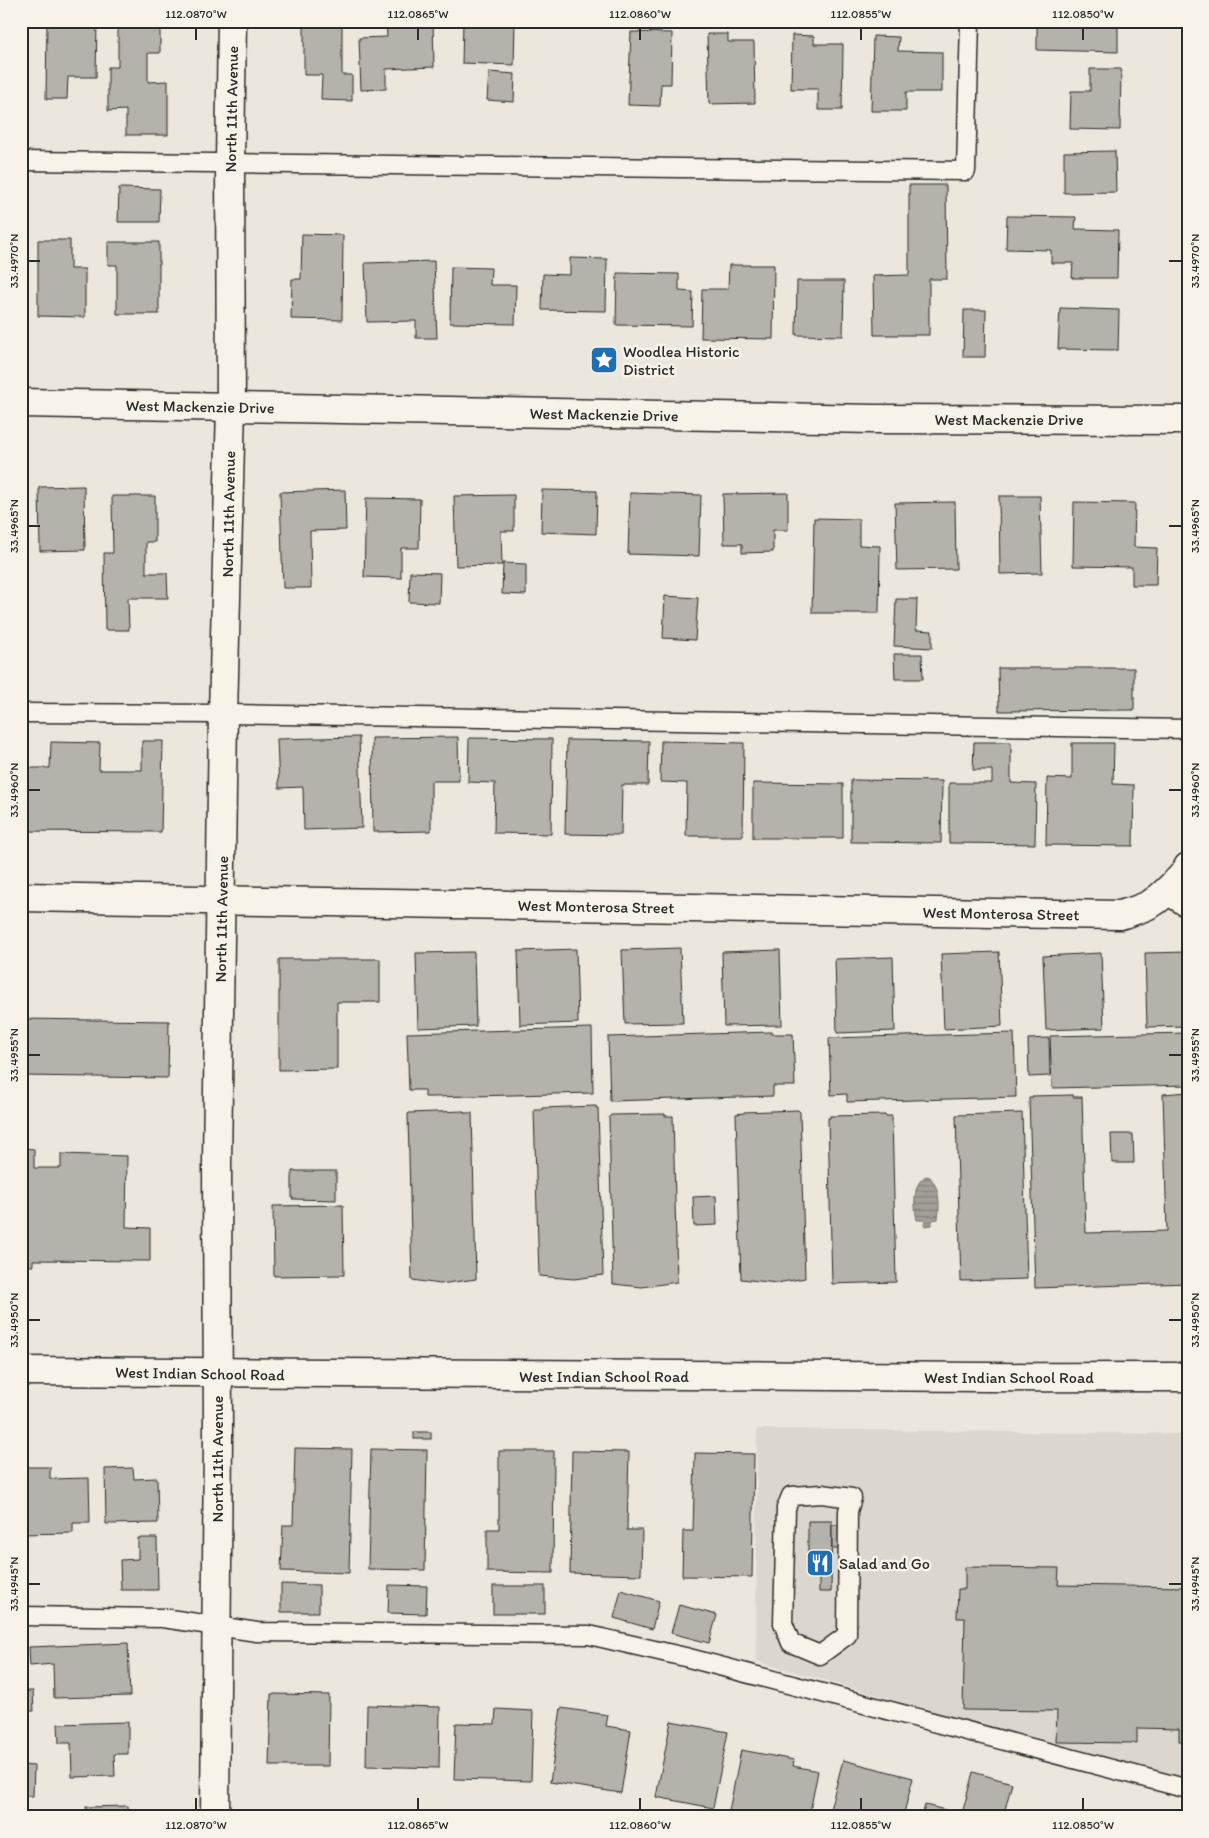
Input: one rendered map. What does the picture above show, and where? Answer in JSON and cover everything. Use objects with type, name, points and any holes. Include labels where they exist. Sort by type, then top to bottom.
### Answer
[{"type":"street","name":"North 11th Avenue","points":[[214,1817],[218,1373],[217,1164],[223,714],[231,406],[230,162],[232,21]]},
{"type":"street","name":"West Mackenzie Drive","points":[[21,403],[865,419],[1188,420]]},
{"type":"street","name":"West Monterosa Street","points":[[21,897],[1120,915],[1155,903],[1188,867]]},
{"type":"street","name":"West Indian School Road","points":[[21,1371],[985,1378],[1188,1377]]},
{"type":"lane","points":[[21,161],[966,171],[970,21]]},
{"type":"lane","points":[[21,713],[223,714],[1188,729]]},
{"type":"lane","points":[[1165,894],[1188,909]]},
{"type":"lane","points":[[822,1494],[852,1498],[848,1511],[847,1635],[820,1656],[791,1643],[783,1623],[786,1508],[791,1496],[822,1494]]},
{"type":"lane","points":[[21,1616],[164,1618],[257,1632],[589,1635],[685,1656],[1188,1789]]},
{"type":"shaded area","points":[[926,1176],[930,1177],[936,1187],[939,1208],[938,1219],[932,1220],[932,1225],[925,1226],[924,1220],[917,1220],[915,1196],[918,1184]]},
{"type":"shaded area","points":[[757,1429],[1188,1434],[1188,1779],[950,1716],[756,1661]]},
{"type":"building","points":[[21,21],[23,50],[21,50]]},
{"type":"building","points":[[47,21],[97,21],[96,77],[68,77],[67,99],[46,99]]},
{"type":"building","points":[[118,21],[160,21],[160,53],[148,53],[148,82],[168,81],[168,135],[126,135],[126,110],[108,111],[108,67],[118,67]]},
{"type":"building","points":[[304,21],[342,21],[342,75],[352,75],[352,101],[321,100],[322,75],[304,75]]},
{"type":"building","points":[[386,21],[433,21],[434,67],[386,69],[386,89],[361,90],[359,38],[387,37]]},
{"type":"building","points":[[463,21],[515,21],[514,65],[462,63]]},
{"type":"building","points":[[1037,21],[1118,21],[1118,52],[1037,50]]},
{"type":"building","points":[[631,32],[672,33],[671,84],[661,84],[660,106],[628,105]]},
{"type":"building","points":[[707,34],[728,34],[728,42],[754,42],[755,103],[709,104]]},
{"type":"building","points":[[792,35],[814,36],[814,44],[843,44],[842,110],[818,110],[818,89],[791,89]]},
{"type":"building","points":[[873,36],[899,37],[898,51],[942,52],[942,92],[906,92],[906,111],[871,111]]},
{"type":"building","points":[[1090,69],[1121,69],[1120,130],[1070,129],[1071,91],[1090,91]]},
{"type":"building","points":[[489,72],[515,74],[514,102],[487,100]]},
{"type":"building","points":[[1115,151],[1116,192],[1064,193],[1064,152]]},
{"type":"building","points":[[909,185],[946,185],[947,279],[929,279],[929,335],[874,335],[873,276],[909,275]]},
{"type":"building","points":[[119,188],[160,189],[159,222],[118,222]]},
{"type":"building","points":[[1007,216],[1076,217],[1075,229],[1118,230],[1117,278],[1072,278],[1073,263],[1051,263],[1051,250],[1006,249]]},
{"type":"building","points":[[302,234],[343,235],[342,320],[291,319],[292,279],[301,279]]},
{"type":"building","points":[[38,240],[70,240],[70,269],[85,269],[85,317],[38,316]]},
{"type":"building","points":[[108,242],[159,242],[159,314],[117,314],[117,265],[108,265]]},
{"type":"building","points":[[570,258],[607,259],[606,311],[542,310],[543,274],[570,275]]},
{"type":"building","points":[[434,261],[437,338],[416,338],[416,321],[367,322],[365,263]]},
{"type":"building","points":[[729,265],[774,265],[773,339],[701,338],[702,289],[728,289]]},
{"type":"building","points":[[451,267],[491,268],[490,285],[516,285],[515,324],[450,323]]},
{"type":"building","points":[[617,273],[679,274],[679,291],[693,292],[692,326],[616,325]]},
{"type":"building","points":[[797,281],[844,281],[843,336],[796,335]]},
{"type":"building","points":[[1060,308],[1119,310],[1118,350],[1058,349]]},
{"type":"building","points":[[964,310],[986,310],[985,357],[963,357]]},
{"type":"building","points":[[84,486],[85,550],[40,551],[39,487]]},
{"type":"building","points":[[345,490],[346,530],[310,531],[311,588],[283,588],[280,492]]},
{"type":"building","points":[[542,490],[597,491],[596,534],[541,532]]},
{"type":"building","points":[[630,493],[701,495],[699,556],[628,554]]},
{"type":"building","points":[[788,493],[788,530],[773,530],[773,552],[742,553],[742,544],[724,544],[723,494]]},
{"type":"building","points":[[514,495],[514,531],[501,531],[502,565],[456,566],[454,496]]},
{"type":"building","points":[[112,496],[155,496],[155,542],[146,542],[146,573],[167,573],[168,598],[128,598],[129,630],[105,630],[104,553],[113,553]]},
{"type":"building","points":[[999,496],[1040,496],[1042,573],[1000,574]]},
{"type":"building","points":[[366,498],[420,499],[419,548],[401,548],[401,578],[364,577]]},
{"type":"building","points":[[955,502],[956,569],[897,570],[895,503]]},
{"type":"building","points":[[1074,502],[1135,503],[1134,547],[1157,548],[1156,585],[1132,585],[1132,567],[1073,566]]},
{"type":"building","points":[[814,518],[859,519],[859,545],[880,546],[879,613],[812,613]]},
{"type":"building","points":[[503,563],[526,564],[526,595],[502,594]]},
{"type":"building","points":[[410,572],[440,573],[439,603],[409,602]]},
{"type":"building","points":[[665,596],[698,598],[695,640],[663,638]]},
{"type":"building","points":[[896,599],[917,599],[916,630],[932,631],[932,648],[894,646]]},
{"type":"building","points":[[894,654],[922,654],[923,679],[895,679]]},
{"type":"building","points":[[998,668],[1134,668],[1134,710],[999,711]]},
{"type":"building","points":[[359,737],[362,828],[304,830],[303,787],[279,788],[277,739]]},
{"type":"building","points":[[458,737],[459,781],[431,781],[431,831],[373,832],[372,738]]},
{"type":"building","points":[[469,738],[552,739],[551,834],[494,833],[495,783],[468,782]]},
{"type":"building","points":[[567,740],[649,741],[648,785],[622,785],[621,835],[565,834]]},
{"type":"building","points":[[142,741],[163,741],[161,832],[21,831],[21,768],[50,768],[51,742],[100,743],[99,770],[142,770]]},
{"type":"building","points":[[661,741],[744,743],[743,836],[686,836],[687,783],[660,782]]},
{"type":"building","points":[[974,742],[1011,742],[1011,783],[1036,784],[1035,844],[949,843],[949,783],[992,783],[992,770],[973,770]]},
{"type":"building","points":[[1072,743],[1114,743],[1113,784],[1134,785],[1133,846],[1046,845],[1047,778],[1072,779]]},
{"type":"building","points":[[851,780],[942,781],[941,843],[851,842]]},
{"type":"building","points":[[753,783],[843,784],[843,838],[753,838]]},
{"type":"building","points":[[680,948],[683,1023],[625,1024],[622,950]]},
{"type":"building","points":[[576,949],[578,1023],[520,1025],[518,951]]},
{"type":"building","points":[[780,950],[782,1025],[724,1026],[722,952]]},
{"type":"building","points":[[474,952],[476,1026],[418,1028],[416,953]]},
{"type":"building","points":[[999,952],[1002,1026],[944,1029],[941,954]]},
{"type":"building","points":[[1188,952],[1188,1026],[1147,1027],[1145,953]]},
{"type":"building","points":[[1101,953],[1104,1028],[1046,1030],[1043,956]]},
{"type":"building","points":[[893,957],[895,1031],[837,1033],[835,959]]},
{"type":"building","points":[[279,959],[380,959],[380,1002],[337,1002],[337,1069],[279,1070]]},
{"type":"building","points":[[21,1019],[169,1021],[168,1078],[21,1076]]},
{"type":"building","points":[[592,1028],[593,1093],[425,1097],[425,1090],[409,1090],[407,1033]]},
{"type":"building","points":[[772,1032],[772,1034],[793,1034],[795,1086],[773,1086],[773,1096],[610,1101],[608,1037]]},
{"type":"building","points":[[1014,1033],[1016,1097],[847,1102],[847,1094],[831,1095],[829,1038]]},
{"type":"building","points":[[1188,1033],[1188,1085],[1052,1088],[1050,1036]]},
{"type":"building","points":[[1049,1038],[1050,1076],[1029,1077],[1028,1039]]},
{"type":"building","points":[[1188,1092],[1188,1283],[1035,1288],[1029,1098],[1032,1098],[1032,1096],[1073,1095],[1073,1097],[1082,1097],[1086,1233],[1167,1231],[1163,1094]]},
{"type":"building","points":[[596,1106],[598,1108],[603,1275],[574,1279],[539,1276],[534,1110]]},
{"type":"building","points":[[798,1110],[800,1112],[805,1278],[777,1283],[741,1279],[736,1114]]},
{"type":"building","points":[[464,1111],[464,1113],[472,1113],[476,1279],[440,1284],[412,1280],[408,1114]]},
{"type":"building","points":[[1022,1113],[1027,1279],[961,1281],[956,1115]]},
{"type":"building","points":[[665,1114],[665,1116],[673,1116],[677,1282],[642,1287],[613,1284],[609,1117],[611,1115]]},
{"type":"building","points":[[830,1116],[892,1116],[896,1282],[832,1284],[828,1118]]},
{"type":"building","points":[[1111,1134],[1133,1134],[1134,1163],[1112,1163]]},
{"type":"building","points":[[21,1148],[34,1149],[34,1168],[61,1168],[61,1154],[127,1156],[126,1227],[150,1228],[150,1261],[33,1260],[33,1266],[21,1265]]},
{"type":"building","points":[[292,1171],[336,1171],[336,1200],[292,1199]]},
{"type":"building","points":[[716,1196],[717,1225],[694,1226],[693,1197]]},
{"type":"building","points":[[343,1205],[344,1275],[274,1276],[273,1206]]},
{"type":"building","points":[[414,1432],[431,1432],[431,1439],[414,1439]]},
{"type":"building","points":[[295,1448],[352,1449],[349,1573],[281,1571],[283,1525],[293,1525]]},
{"type":"building","points":[[371,1449],[427,1450],[425,1570],[368,1569]]},
{"type":"building","points":[[499,1451],[554,1451],[553,1573],[487,1572],[487,1529],[499,1529]]},
{"type":"building","points":[[572,1451],[629,1452],[627,1530],[642,1530],[641,1575],[570,1573]]},
{"type":"building","points":[[695,1453],[754,1454],[752,1577],[682,1576],[683,1531],[693,1531]]},
{"type":"building","points":[[21,1467],[50,1467],[50,1479],[89,1478],[90,1523],[73,1523],[73,1533],[21,1534]]},
{"type":"building","points":[[133,1468],[134,1479],[157,1478],[158,1523],[106,1524],[105,1469]]},
{"type":"building","name":"Salad and Go","points":[[808,1521],[832,1521],[831,1592],[819,1592],[819,1577],[808,1577]]},
{"type":"building","points":[[832,1525],[853,1525],[853,1549],[832,1549]]},
{"type":"building","points":[[138,1538],[157,1538],[158,1590],[121,1590],[120,1560],[138,1559]]},
{"type":"building","points":[[965,1567],[1059,1568],[1058,1585],[1188,1587],[1188,1741],[1179,1741],[1179,1729],[1137,1728],[1137,1743],[1056,1742],[1057,1711],[963,1710],[965,1618],[957,1618],[958,1589],[965,1589]]},
{"type":"building","points":[[281,1584],[319,1585],[319,1612],[281,1612]]},
{"type":"building","points":[[389,1585],[427,1586],[426,1614],[388,1613]]},
{"type":"building","points":[[493,1586],[545,1586],[545,1614],[493,1614]]},
{"type":"building","points":[[621,1590],[659,1601],[652,1629],[614,1618]]},
{"type":"building","points":[[679,1605],[717,1615],[709,1643],[671,1633]]},
{"type":"building","points":[[128,1643],[130,1696],[54,1698],[53,1664],[30,1666],[29,1647]]},
{"type":"building","points":[[21,1691],[33,1691],[34,1711],[21,1711]]},
{"type":"building","points":[[271,1694],[329,1695],[328,1766],[269,1766]]},
{"type":"building","points":[[367,1705],[440,1707],[439,1768],[366,1766]]},
{"type":"building","points":[[561,1708],[608,1715],[606,1726],[631,1730],[621,1793],[550,1782]]},
{"type":"building","points":[[496,1709],[533,1711],[531,1781],[454,1779],[456,1723],[495,1724]]},
{"type":"building","points":[[671,1721],[728,1732],[713,1808],[656,1797]]},
{"type":"building","points":[[128,1722],[128,1754],[114,1754],[115,1776],[72,1777],[71,1743],[59,1743],[58,1724]]},
{"type":"building","points":[[741,1750],[794,1760],[793,1766],[818,1771],[809,1817],[761,1817],[729,1811]]},
{"type":"building","points":[[843,1760],[913,1778],[903,1817],[828,1817]]},
{"type":"building","points":[[21,1765],[34,1766],[33,1796],[21,1796]]},
{"type":"building","points":[[973,1772],[1012,1783],[1003,1817],[922,1817],[925,1805],[962,1814]]},
{"type":"building","points":[[128,1806],[129,1817],[86,1817],[86,1807]]},
{"type":"place","name":"Woodlea Historic District","points":[[604,360]]},
{"type":"place","name":"Salad and Go","points":[[820,1563]]}]
